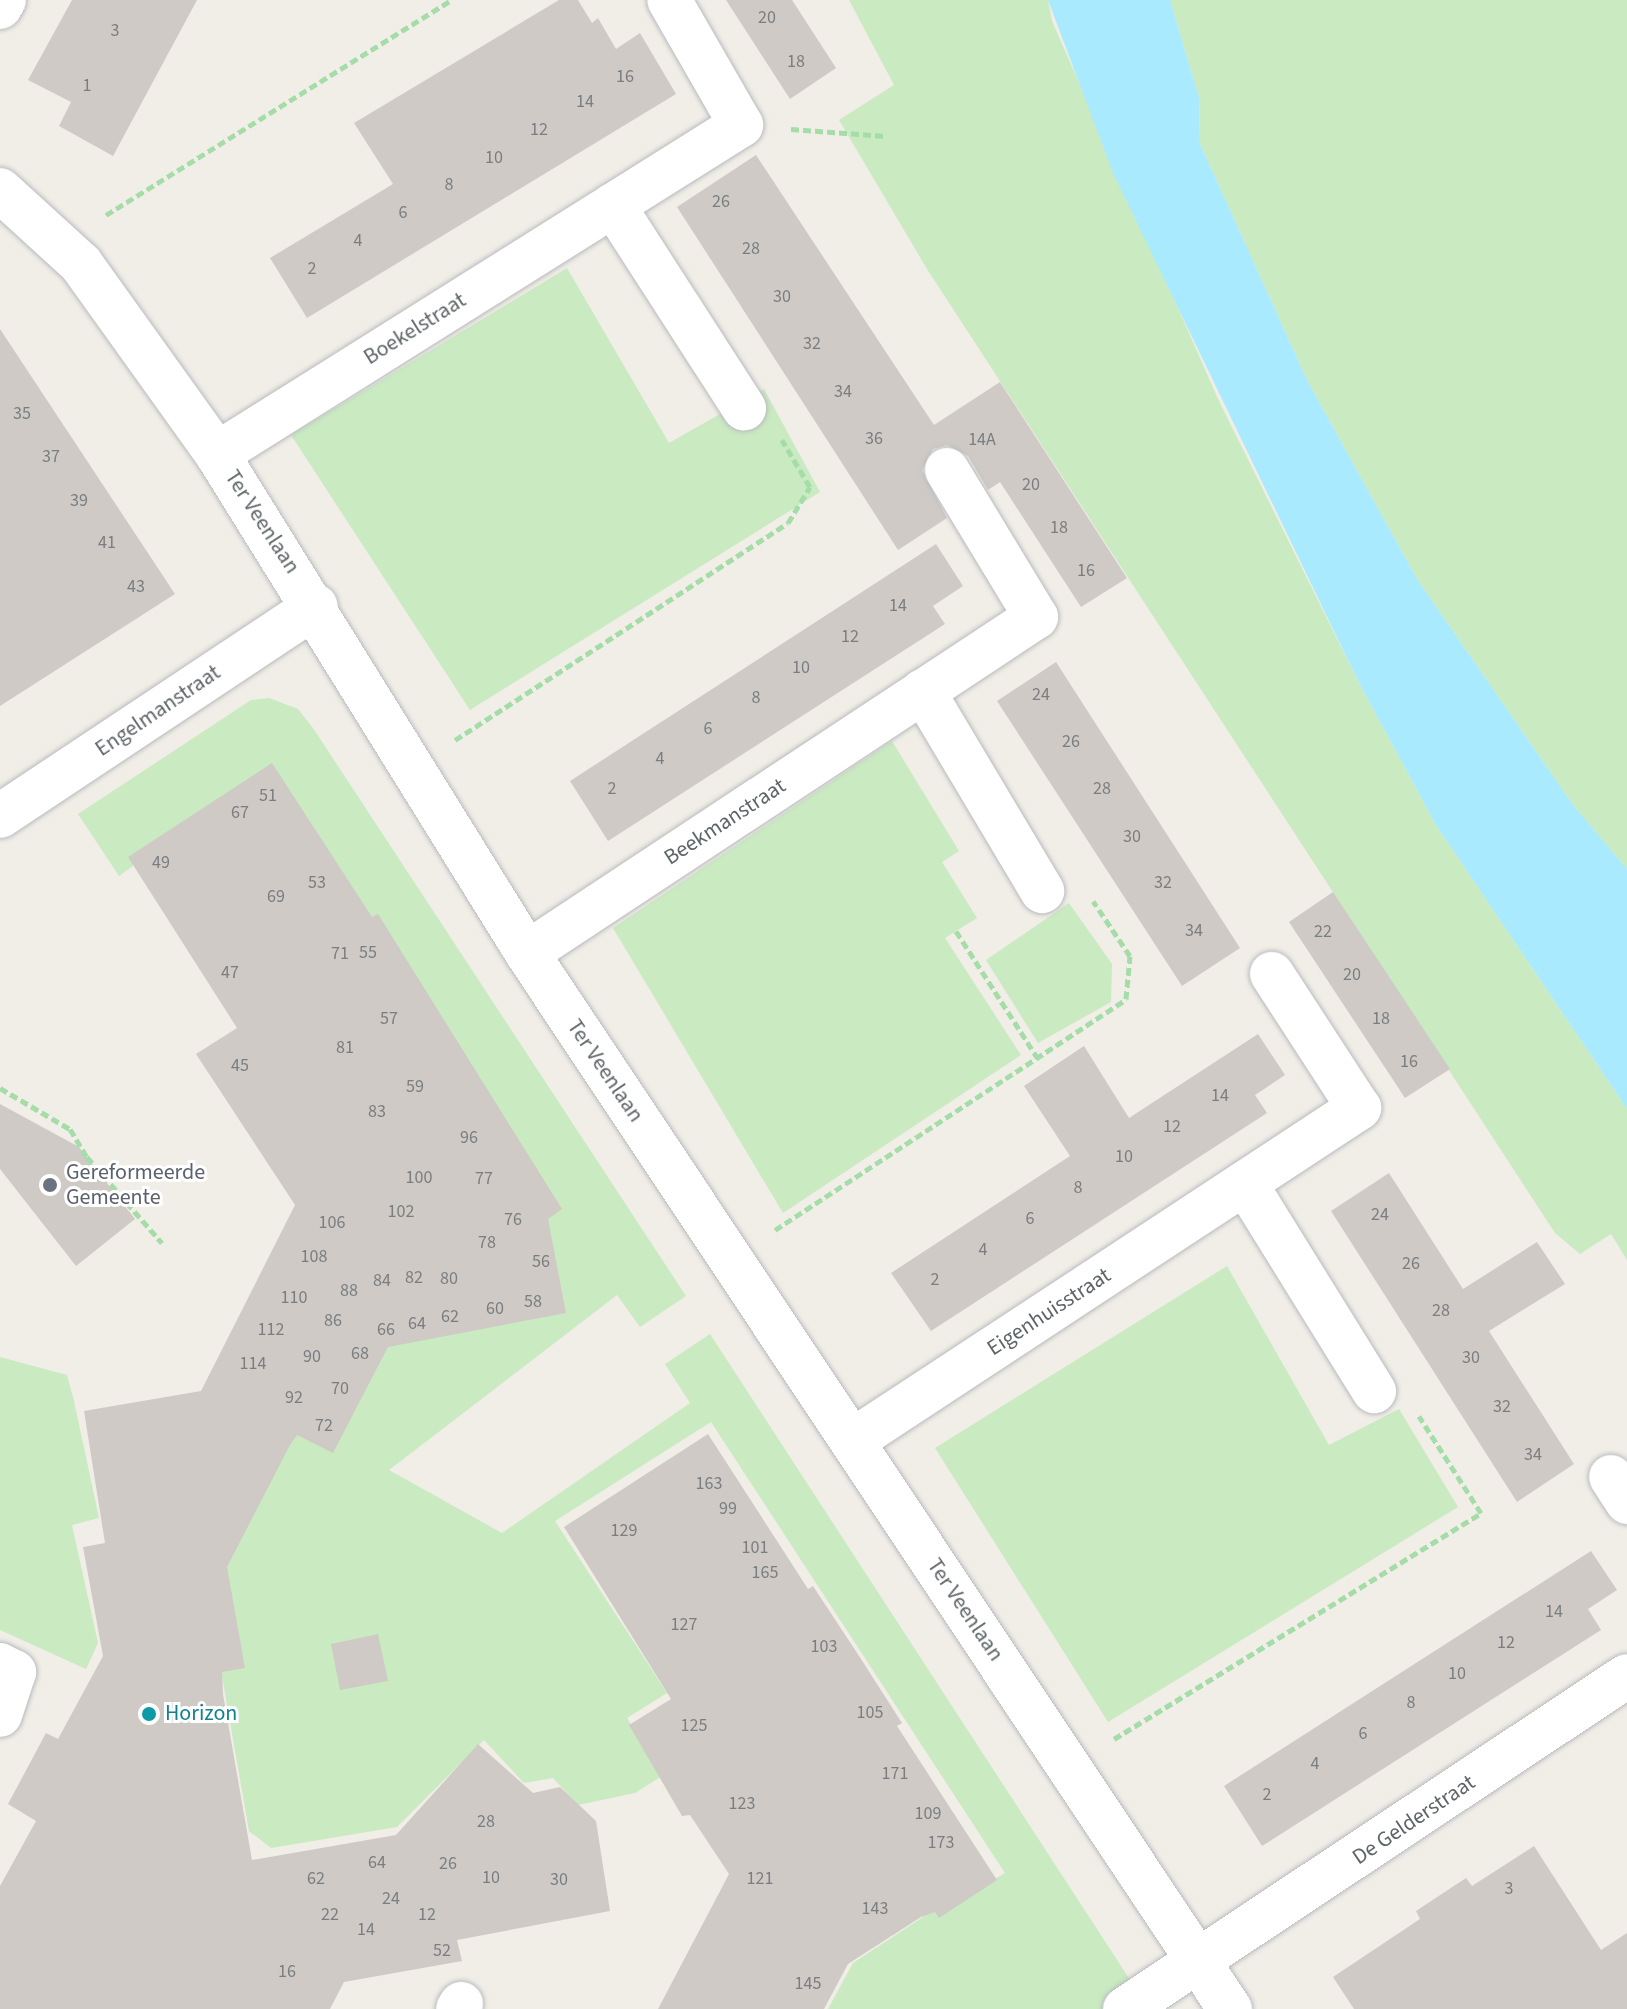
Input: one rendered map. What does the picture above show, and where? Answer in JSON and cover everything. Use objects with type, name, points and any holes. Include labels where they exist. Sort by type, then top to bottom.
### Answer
[{"type":"street","points":[[0,7],[4,0]]},
{"type":"street","points":[[669,0],[741,125]]},
{"type":"street","name":"Boekelstraat","points":[[217,454],[741,125]]},
{"type":"street","name":"Ter Veenlaan","points":[[0,190],[61,243],[217,454],[316,606],[527,953],[1230,2009]]},
{"type":"street","points":[[613,205],[744,408]]},
{"type":"street","name":"Beekmanstraat","points":[[527,953],[1036,617],[947,470]]},
{"type":"street","name":"Engelmanstraat","points":[[0,816],[316,606]]},
{"type":"street","points":[[923,691],[1042,891]]},
{"type":"street","name":"Eigenhuisstraat","points":[[852,1441],[1359,1108],[1272,974]]},
{"type":"street","points":[[1245,1183],[1374,1391]]},
{"type":"street","points":[[0,1665],[14,1672],[0,1715]]},
{"type":"street","name":"De Gelderstraat","points":[[1200,1964],[1627,1676]]},
{"type":"street","points":[[1125,2009],[1200,1964]]},
{"type":"path","points":[[61,243],[452,0]]},
{"type":"path","points":[[741,125],[886,136]]},
{"type":"path","points":[[414,767],[788,523],[810,487],[765,413],[744,408]]},
{"type":"path","points":[[730,1259],[1126,999],[1130,956],[1081,884],[1042,891]]},
{"type":"path","points":[[956,931],[1037,1057]]},
{"type":"path","points":[[0,1088],[70,1129],[87,1157],[162,1243]]},
{"type":"path","points":[[1068,1766],[1481,1513],[1403,1392],[1374,1391]]},
{"type":"green space","points":[[849,0],[1048,0],[1052,21],[1218,399],[1359,683],[1436,825],[1627,1109],[1627,1260],[1611,1234],[1580,1254],[1555,1233],[927,269],[839,120],[894,85]]},
{"type":"green space","points":[[1170,0],[1627,0],[1627,869],[1573,805],[1417,579],[1308,382],[1200,144],[1199,98]]},
{"type":"green space","points":[[567,268],[669,443],[764,389],[820,492],[470,710],[291,435]]},
{"type":"green space","points":[[269,698],[298,709],[313,728],[686,1296],[640,1327],[617,1295],[389,1470],[502,1533],[690,1403],[665,1364],[710,1334],[1149,2009],[828,2009],[853,1963],[923,1917],[917,1905],[940,1912],[1005,1873],[711,1422],[555,1521],[667,1693],[627,1718],[662,1776],[635,1793],[578,1805],[553,1778],[524,1783],[484,1740],[397,1827],[271,1848],[249,1831],[220,1665],[224,1550],[297,1426],[390,1339],[183,830],[119,876],[78,814],[251,700]]},
{"type":"green space","points":[[892,741],[959,851],[942,862],[977,918],[945,938],[1021,1055],[783,1213],[613,928]]},
{"type":"green space","points":[[1069,903],[1112,964],[1111,1002],[1038,1043],[986,960]]},
{"type":"green space","points":[[1227,1266],[1329,1445],[1399,1409],[1458,1507],[1108,1722],[935,1448]]},
{"type":"green space","points":[[0,1357],[67,1375],[99,1518],[72,1525],[98,1643],[86,1669],[0,1630]]},
{"type":"water","points":[[1048,0],[1170,0],[1199,98],[1200,144],[1308,382],[1417,579],[1573,805],[1627,869],[1627,1109],[1436,825],[1359,683],[1113,173]]},
{"type":"building","points":[[72,0],[197,0],[113,156],[59,126],[71,102],[28,80]]},
{"type":"building","points":[[559,0],[578,0],[592,23],[598,18],[616,49],[640,33],[676,94],[307,318],[270,258],[393,184],[354,123]]},
{"type":"building","points":[[726,0],[792,0],[836,68],[790,99]]},
{"type":"building","points":[[756,155],[934,425],[1000,382],[1127,578],[1081,607],[1000,482],[988,490],[968,456],[947,445],[933,449],[922,470],[947,518],[898,550],[677,207]]},
{"type":"building","points":[[0,329],[175,594],[0,706]]},
{"type":"building","points":[[936,544],[963,586],[933,606],[945,624],[608,841],[570,781]]},
{"type":"building","points":[[1056,662],[1240,948],[1182,986],[997,701]]},
{"type":"building","points":[[272,763],[372,917],[378,914],[562,1209],[548,1219],[566,1313],[388,1347],[333,1453],[297,1435],[290,1445],[227,1567],[245,1668],[222,1672],[223,1694],[252,1860],[396,1835],[478,1744],[533,1793],[560,1787],[596,1821],[610,1911],[457,1940],[462,1961],[344,1982],[330,2009],[0,2009],[0,1886],[36,1821],[8,1804],[46,1733],[58,1739],[103,1656],[83,1547],[105,1543],[84,1411],[201,1391],[295,1205],[196,1054],[237,1028],[128,857]]},
{"type":"building","points":[[1333,892],[1450,1069],[1405,1098],[1289,922]]},
{"type":"building","points":[[1258,1034],[1285,1075],[1255,1095],[1267,1113],[931,1331],[891,1273],[1070,1156],[1024,1086],[1084,1046],[1129,1118]]},
{"type":"building","name":"Gereformeerde Gemeente","points":[[0,1104],[79,1147],[135,1219],[76,1266],[0,1169]]},
{"type":"building","points":[[1389,1173],[1463,1289],[1537,1242],[1565,1284],[1489,1331],[1574,1464],[1517,1502],[1331,1211]]},
{"type":"building","points":[[708,1434],[808,1589],[813,1586],[861,1659],[902,1723],[897,1726],[997,1880],[939,1918],[935,1912],[921,1917],[848,1964],[824,2009],[658,2009],[729,1874],[690,1815],[682,1816],[629,1725],[671,1699],[564,1527]]},
{"type":"building","points":[[1591,1551],[1617,1590],[1588,1609],[1601,1630],[1262,1846],[1224,1786]]},
{"type":"building","points":[[378,1634],[388,1681],[340,1690],[331,1644]]},
{"type":"building","points":[[1534,1846],[1601,1950],[1627,1933],[1627,2009],[1354,2009],[1333,1977],[1420,1919],[1416,1911],[1466,1878],[1472,1886]]},
{"type":"place","name":"Gereformeerde Gemeente","points":[[50,1185]]},
{"type":"place","name":"Horizon","points":[[149,1714]]}]
